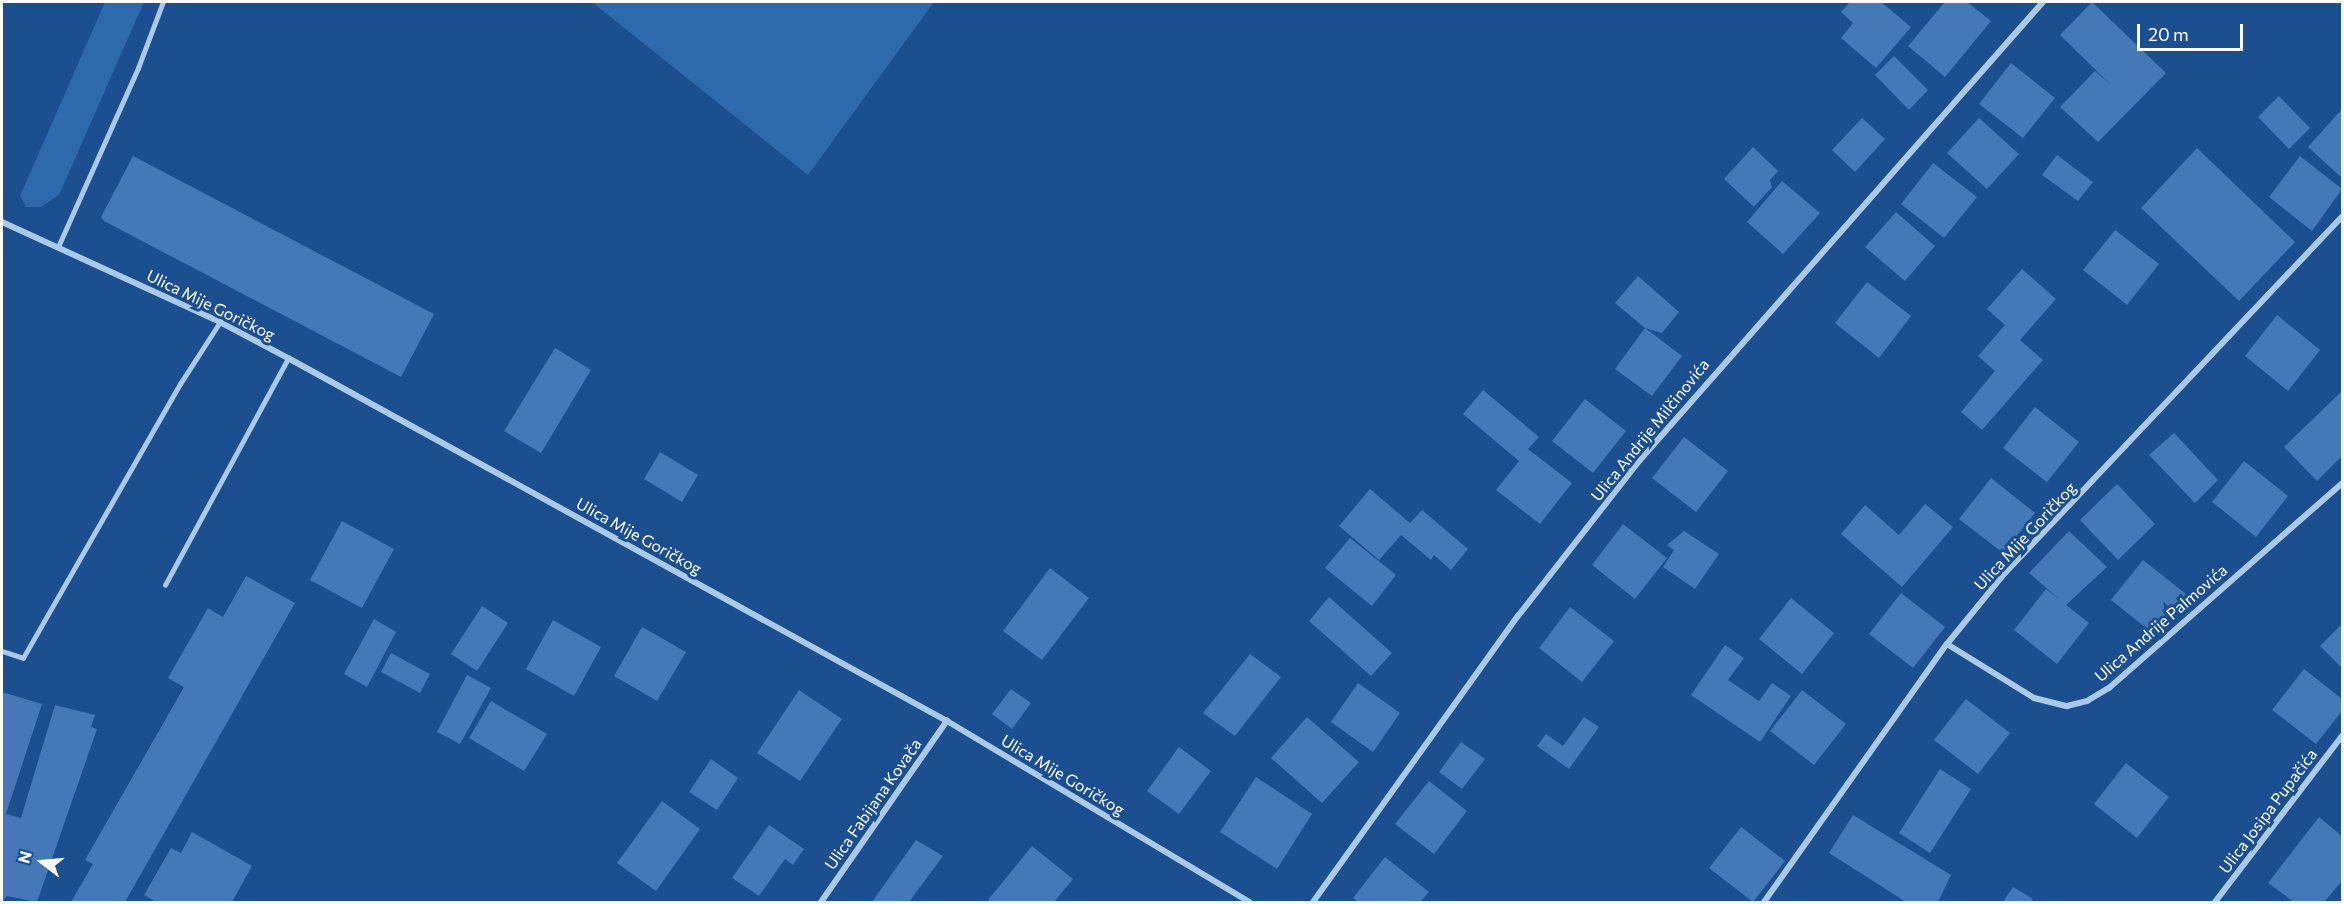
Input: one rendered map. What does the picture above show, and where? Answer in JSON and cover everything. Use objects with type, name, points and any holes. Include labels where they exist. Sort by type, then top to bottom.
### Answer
[{"type":"street","name":"Ulica Andrije Milčinovića","points":[[1313,903],[1518,616],[1640,460],[2043,2]]},
{"type":"street","name":"Ulica Mije Goričkog","points":[[1764,903],[1947,644],[2005,573],[2343,217]]},
{"type":"street","name":"Ulica Mije Goričkog","points":[[2,222],[220,322],[288,358],[947,721],[1249,903]]},
{"type":"street","name":"Ulica Andrije Palmovića","points":[[1947,644],[2034,698],[2067,706],[2087,701],[2109,688],[2343,483]]},
{"type":"street","name":"Ulica Fabijana Kovača","points":[[821,903],[947,721]]},
{"type":"street","name":"Ulica Josipa Pupačića","points":[[2215,903],[2343,736]]},
{"type":"lane","points":[[58,248],[138,68],[163,2]]},
{"type":"lane","points":[[2,651],[23,658],[220,322]]},
{"type":"lane","points":[[165,585],[288,358]]},
{"type":"shaded area","points":[[105,2],[144,2],[59,195],[41,207],[26,207],[20,196]]},
{"type":"shaded area","points":[[592,2],[934,2],[808,175]]},
{"type":"building","points":[[1850,2],[1881,2],[1911,27],[1876,68],[1841,38],[1853,23],[1841,12]]},
{"type":"building","points":[[1945,2],[1967,2],[1991,21],[1945,77],[1908,46]]},
{"type":"building","points":[[2092,2],[2166,73],[2098,142],[2060,107],[2095,71],[2110,84],[2060,35]]},
{"type":"building","points":[[1894,56],[1928,90],[1909,110],[1875,75]]},
{"type":"building","points":[[2011,63],[2055,98],[2023,138],[1979,104]]},
{"type":"building","points":[[2279,96],[2310,128],[2289,149],[2258,117]]},
{"type":"building","points":[[2342,109],[2342,178],[2308,147]]},
{"type":"building","points":[[1862,118],[1885,139],[1855,172],[1832,150]]},
{"type":"building","points":[[1979,118],[2019,154],[1987,189],[1947,153]]},
{"type":"building","points":[[1753,147],[1778,171],[1770,180],[1772,187],[1754,207],[1724,179]]},
{"type":"building","points":[[2197,148],[2295,242],[2239,301],[2141,208]]},
{"type":"building","points":[[2057,155],[2093,182],[2078,201],[2042,175]]},
{"type":"building","points":[[133,156],[434,314],[401,377],[104,221],[101,217]]},
{"type":"building","points":[[2300,156],[2342,189],[2312,231],[2269,197]]},
{"type":"building","points":[[1933,163],[1977,197],[1944,238],[1901,204]]},
{"type":"building","points":[[1782,181],[1820,213],[1783,254],[1747,222]]},
{"type":"building","points":[[1896,212],[1935,246],[1905,281],[1865,247]]},
{"type":"building","points":[[2115,230],[2159,264],[2127,305],[2083,270]]},
{"type":"building","points":[[2022,269],[2056,299],[2020,340],[2043,360],[1982,430],[1961,412],[1995,371],[1978,356],[2005,325],[1987,309]]},
{"type":"building","points":[[1638,276],[1679,312],[1662,333],[1645,328],[1615,303]]},
{"type":"building","points":[[1867,282],[1911,316],[1879,358],[1835,323]]},
{"type":"building","points":[[2277,315],[2320,350],[2288,391],[2245,356]]},
{"type":"building","points":[[1645,328],[1682,356],[1652,396],[1615,369]]},
{"type":"building","points":[[555,348],[591,370],[541,453],[504,431]]},
{"type":"building","points":[[1483,390],[1539,437],[1528,449],[1572,483],[1540,524],[1496,490],[1519,461],[1463,414]]},
{"type":"building","points":[[2342,391],[2342,456],[2317,481],[2284,447]]},
{"type":"building","points":[[1585,399],[1626,431],[1593,473],[1552,441]]},
{"type":"building","points":[[2035,407],[2079,442],[2047,482],[2003,448]]},
{"type":"building","points":[[2174,433],[2218,480],[2195,503],[2149,455]]},
{"type":"building","points":[[1684,437],[1728,471],[1696,512],[1652,478]]},
{"type":"building","points":[[660,452],[698,475],[682,502],[644,479]]},
{"type":"building","points":[[2244,461],[2288,496],[2256,537],[2212,502]]},
{"type":"building","points":[[1991,478],[2035,513],[2003,553],[1959,519]]},
{"type":"building","points":[[2117,484],[2155,524],[2118,560],[2080,520]]},
{"type":"building","points":[[1370,489],[1410,523],[1422,510],[1468,549],[1451,570],[1434,555],[1431,560],[1401,535],[1379,560],[1339,526]]},
{"type":"building","points":[[1925,504],[1953,527],[1902,587],[1841,534],[1865,505],[1899,535]]},
{"type":"building","points":[[342,521],[394,549],[362,608],[310,580]]},
{"type":"building","points":[[1623,524],[1667,558],[1635,599],[1592,565]]},
{"type":"building","points":[[1684,531],[1719,554],[1695,589],[1663,567],[1674,550],[1667,545]]},
{"type":"building","points":[[2069,531],[2107,567],[2066,605],[2089,623],[2057,664],[2014,630],[2046,589],[2059,599],[2029,573]]},
{"type":"building","points":[[1350,538],[1396,575],[1372,606],[1325,568]]},
{"type":"building","points":[[2143,560],[2186,594],[2155,635],[2111,600]]},
{"type":"building","points":[[1050,568],[1089,598],[1042,660],[1003,631]]},
{"type":"building","points":[[246,576],[295,603],[125,902],[71,902],[93,864],[85,860],[184,687],[168,678],[208,608],[223,617]]},
{"type":"building","points":[[1901,593],[1945,627],[1913,668],[1869,634]]},
{"type":"building","points":[[1329,597],[1392,653],[1371,676],[1309,621]]},
{"type":"building","points":[[1791,598],[1834,633],[1802,674],[1759,639]]},
{"type":"building","points":[[482,606],[508,623],[477,671],[451,654]]},
{"type":"building","points":[[1570,607],[1614,641],[1582,682],[1539,648]]},
{"type":"building","points":[[374,619],[396,632],[367,687],[344,674]]},
{"type":"building","points":[[553,620],[601,647],[574,696],[526,669]]},
{"type":"building","points":[[2342,624],[2342,668],[2320,646]]},
{"type":"building","points":[[642,627],[686,652],[657,701],[614,676]]},
{"type":"building","points":[[1725,645],[1744,658],[1728,680],[1759,701],[1772,683],[1791,696],[1760,742],[1691,695]]},
{"type":"building","points":[[391,653],[430,674],[420,693],[381,672]]},
{"type":"building","points":[[1250,654],[1281,677],[1235,736],[1203,713]]},
{"type":"building","points":[[2304,669],[2342,699],[2342,711],[2316,744],[2272,710]]},
{"type":"building","points":[[467,675],[491,688],[460,744],[437,732]]},
{"type":"building","points":[[1358,683],[1400,713],[1373,752],[1331,722]]},
{"type":"building","points":[[1011,689],[1031,703],[1012,729],[992,714]]},
{"type":"building","points":[[799,690],[842,719],[800,781],[757,753]]},
{"type":"building","points":[[1802,690],[1846,724],[1814,765],[1770,731]]},
{"type":"building","points":[[2,692],[42,704],[6,814],[21,818],[55,705],[95,715],[91,727],[97,729],[37,902],[7,896],[2,902]]},
{"type":"building","points":[[1966,699],[2010,733],[1978,774],[1934,740]]},
{"type":"building","points":[[491,701],[547,734],[524,771],[469,738]]},
{"type":"building","points":[[1307,717],[1359,762],[1322,803],[1271,758]]},
{"type":"building","points":[[1584,717],[1599,727],[1569,769],[1537,746],[1546,734],[1563,746]]},
{"type":"building","points":[[1461,742],[1485,759],[1462,789],[1439,772]]},
{"type":"building","points":[[1179,747],[1211,771],[1179,814],[1147,791]]},
{"type":"building","points":[[711,759],[738,778],[717,810],[689,792]]},
{"type":"building","points":[[2126,763],[2169,797],[2137,838],[2094,804]]},
{"type":"building","points":[[1940,769],[1971,789],[1930,853],[1899,833]]},
{"type":"building","points":[[1256,777],[1312,814],[1277,869],[1220,832]]},
{"type":"building","points":[[1429,781],[1467,811],[1434,854],[1395,824]]},
{"type":"building","points":[[662,801],[700,829],[656,891],[617,863]]},
{"type":"building","points":[[1853,815],[1951,875],[1938,902],[1906,902],[1829,853]]},
{"type":"building","points":[[2319,817],[2342,836],[2342,881],[2324,902],[2294,902],[2268,883]]},
{"type":"building","points":[[769,825],[804,849],[793,865],[785,859],[759,896],[732,878]]},
{"type":"building","points":[[1741,827],[1785,861],[1753,902],[1709,868]]},
{"type":"building","points":[[192,832],[252,866],[232,902],[156,902],[144,895],[171,848],[181,853]]},
{"type":"building","points":[[916,840],[943,856],[909,902],[872,902]]},
{"type":"building","points":[[1032,846],[1073,879],[1054,902],[991,902],[988,900]]},
{"type":"building","points":[[1385,857],[1429,892],[1420,902],[1359,902],[1353,898]]},
{"type":"building","points":[[2013,887],[2033,899],[2031,902],[2003,902]]}]
